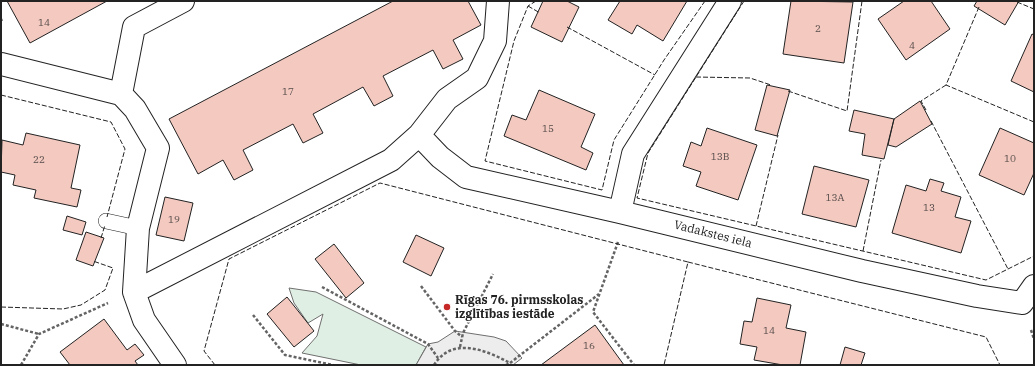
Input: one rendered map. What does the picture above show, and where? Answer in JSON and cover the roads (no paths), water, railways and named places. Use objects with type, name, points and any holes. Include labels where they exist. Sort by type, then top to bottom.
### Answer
[{"type":"street","points":[[121,94],[134,27],[183,1]]},
{"type":"street","points":[[134,292],[391,160],[419,135],[447,99],[477,78],[495,42],[498,1]]},
{"type":"street","points":[[626,213],[633,154],[730,1]]},
{"type":"street","points":[[1,64],[121,94],[135,109],[158,148],[138,228],[134,292],[144,320],[175,365]]},
{"type":"street","name":"Vadakstes iela","points":[[419,135],[440,158],[466,177],[626,213],[862,271],[977,296],[1030,299]]},
{"type":"lane","points":[[106,221],[138,228]]},
{"type":"place","name":"Rīgas 76. pirmsskolas izglītības iestāde","points":[[447,307]]}]
